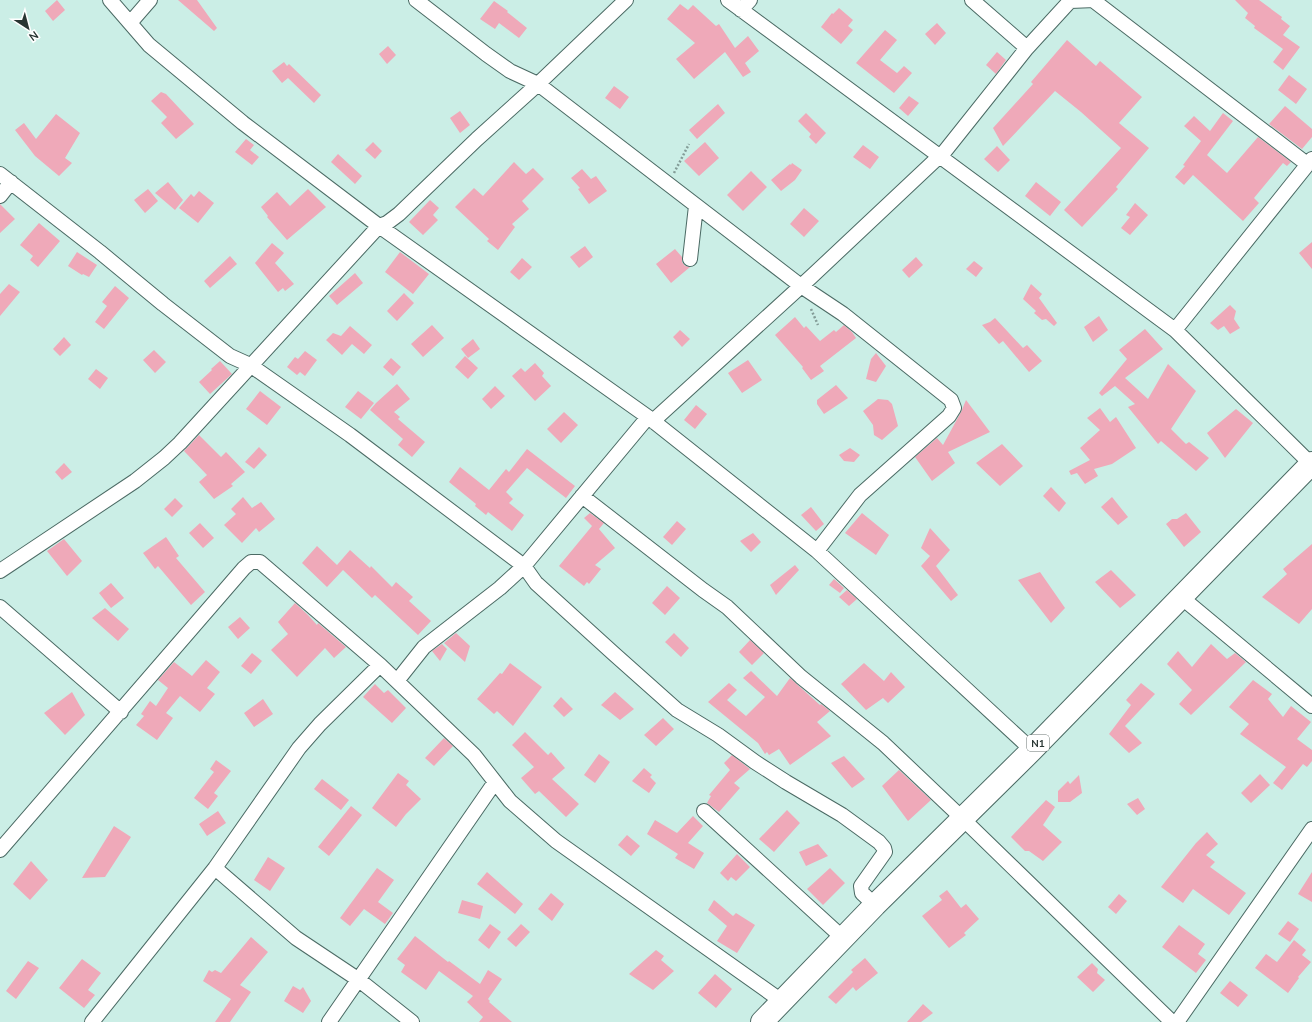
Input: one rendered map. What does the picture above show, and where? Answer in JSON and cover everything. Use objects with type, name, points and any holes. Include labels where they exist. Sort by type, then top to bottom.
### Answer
[{"type":"highway","name":"N1","points":[[762,1022],[876,905],[1032,750],[1312,463]]},
{"type":"street","points":[[110,0],[149,45],[242,123],[379,226],[650,419],[817,551],[1032,750]]},
{"type":"street","points":[[130,23],[150,0]]},
{"type":"street","points":[[416,0],[510,71],[538,84],[800,286],[842,314],[950,400],[954,408],[949,416],[860,495],[817,551]]},
{"type":"street","points":[[0,571],[135,481],[164,458],[180,443],[379,226],[387,223],[399,214],[626,0]]},
{"type":"street","points":[[728,0],[746,5],[939,156],[1175,330],[1312,463]]},
{"type":"street","points":[[972,0],[1027,48]]},
{"type":"street","points":[[397,681],[424,647],[500,588],[524,566],[582,496],[650,419],[800,286],[945,151],[1027,48],[1070,1],[1094,0],[1310,162],[1175,330]]},
{"type":"street","points":[[0,196],[5,178],[230,356],[250,366],[350,436],[524,566],[536,583],[677,710],[718,734],[755,762],[786,782],[842,815],[879,842],[884,848],[885,852],[861,886],[862,893],[876,905]]},
{"type":"street","points":[[690,259],[696,206]]},
{"type":"street","points":[[582,496],[727,607],[801,677],[883,743],[1172,1022]]},
{"type":"street","points":[[0,850],[121,712],[244,568],[251,562],[260,562],[397,681],[469,750],[510,801],[556,841],[783,1002]]},
{"type":"street","points":[[1181,597],[1312,706]]},
{"type":"street","points":[[0,607],[121,712]]},
{"type":"street","points":[[92,1022],[216,868],[299,748],[320,724],[380,665]]},
{"type":"street","points":[[328,1022],[359,980],[495,782]]},
{"type":"street","points":[[704,810],[844,939]]},
{"type":"street","points":[[1176,1022],[1312,829]]},
{"type":"street","points":[[216,868],[296,938],[359,980],[412,1022]]},
{"type":"path","points":[[668,184],[688,144]]},
{"type":"building","points":[[57,0],[65,10],[53,21],[45,11]]},
{"type":"building","points":[[178,0],[197,0],[217,28],[214,31]]},
{"type":"building","points":[[1235,0],[1259,0],[1282,17],[1281,19],[1290,26],[1283,35],[1300,47],[1283,70],[1273,62],[1283,49],[1254,28],[1255,26],[1245,18],[1248,13]]},
{"type":"building","points":[[494,1],[527,28],[519,38],[499,23],[495,29],[480,19]]},
{"type":"building","points":[[680,4],[688,10],[693,5],[716,26],[719,24],[735,48],[748,36],[759,51],[745,63],[751,72],[743,77],[725,52],[694,79],[676,59],[695,43],[667,19]]},
{"type":"building","points":[[839,8],[853,20],[848,26],[853,30],[841,44],[821,27],[832,13],[833,14]]},
{"type":"building","points":[[937,23],[946,33],[935,45],[925,34]]},
{"type":"building","points":[[885,30],[897,40],[880,60],[897,73],[904,66],[912,73],[894,93],[856,63]]},
{"type":"building","points":[[1067,40],[1096,66],[1100,61],[1142,97],[1119,123],[1149,148],[1116,187],[1118,189],[1082,227],[1064,210],[1121,148],[1055,91],[1003,146],[993,128],[1033,84],[1031,82]]},
{"type":"building","points":[[388,46],[396,55],[387,64],[379,54]]},
{"type":"building","points":[[997,52],[1006,60],[996,74],[986,65]]},
{"type":"building","points":[[284,62],[287,66],[289,64],[321,95],[314,103],[288,78],[282,83],[272,71]]},
{"type":"building","points":[[1289,75],[1307,89],[1296,104],[1278,90]]},
{"type":"building","points":[[614,86],[629,97],[620,109],[605,98]]},
{"type":"building","points":[[161,92],[166,94],[194,124],[176,139],[161,123],[167,117],[151,101]]},
{"type":"building","points":[[909,96],[919,103],[908,116],[899,108]]},
{"type":"building","points":[[718,104],[725,113],[697,139],[689,130]]},
{"type":"building","points":[[1285,106],[1312,129],[1312,137],[1302,149],[1269,124]]},
{"type":"building","points":[[460,111],[470,125],[460,133],[450,118]]},
{"type":"building","points":[[806,113],[826,133],[816,144],[809,137],[811,134],[798,121]]},
{"type":"building","points":[[1223,113],[1233,121],[1207,155],[1227,173],[1258,137],[1291,162],[1287,166],[1283,163],[1254,198],[1259,203],[1243,221],[1193,175],[1184,185],[1175,177],[1185,166],[1183,165],[1201,141],[1184,126],[1194,116],[1210,131]]},
{"type":"building","points":[[56,114],[80,133],[65,158],[72,163],[59,176],[35,156],[15,130],[24,123],[36,139]]},
{"type":"building","points":[[246,139],[254,145],[250,150],[259,157],[252,165],[235,152]]},
{"type":"building","points":[[373,142],[382,151],[375,159],[365,150]]},
{"type":"building","points":[[705,142],[719,158],[699,176],[684,161]]},
{"type":"building","points":[[863,145],[879,157],[870,169],[853,157]]},
{"type":"building","points":[[997,146],[1010,160],[998,172],[984,159]]},
{"type":"building","points":[[338,154],[362,176],[355,184],[331,162]]},
{"type":"building","points":[[514,162],[526,174],[533,168],[544,179],[522,201],[529,209],[512,224],[515,227],[498,250],[487,241],[489,239],[455,207],[474,188],[483,196]]},
{"type":"building","points":[[792,163],[802,170],[795,180],[781,191],[771,180]]},
{"type":"building","points":[[582,169],[591,179],[596,176],[607,191],[589,204],[578,189],[580,188],[571,178]]},
{"type":"building","points":[[751,171],[767,187],[743,211],[727,195]]},
{"type":"building","points":[[168,182],[183,200],[175,210],[155,193]]},
{"type":"building","points":[[1036,182],[1061,202],[1050,216],[1025,196]]},
{"type":"building","points":[[148,189],[158,201],[145,213],[134,200]]},
{"type":"building","points":[[308,189],[326,207],[287,240],[267,217],[268,216],[261,207],[277,192],[290,206]]},
{"type":"building","points":[[199,191],[214,203],[198,223],[179,208],[191,194],[194,197]]},
{"type":"building","points":[[430,200],[439,208],[433,215],[438,220],[423,235],[409,222]]},
{"type":"building","points":[[1135,203],[1148,215],[1130,235],[1121,228],[1130,217],[1126,215]]},
{"type":"building","points":[[0,204],[15,219],[0,233]]},
{"type":"building","points":[[804,208],[819,221],[804,237],[790,224]]},
{"type":"building","points":[[39,223],[60,241],[38,267],[30,260],[33,256],[20,245]]},
{"type":"building","points":[[1312,242],[1312,269],[1299,253]]},
{"type":"building","points":[[272,243],[284,253],[275,263],[294,284],[285,291],[283,288],[278,292],[255,263]]},
{"type":"building","points":[[585,246],[593,257],[579,268],[570,257]]},
{"type":"building","points":[[675,249],[682,257],[682,262],[685,266],[690,267],[671,283],[656,264]]},
{"type":"building","points":[[77,252],[97,265],[89,277],[83,274],[82,275],[68,266]]},
{"type":"building","points":[[400,252],[429,274],[413,294],[385,272]]},
{"type":"building","points":[[230,256],[237,264],[210,288],[204,281]]},
{"type":"building","points":[[916,257],[923,265],[909,278],[902,270]]},
{"type":"building","points":[[522,258],[532,267],[519,280],[510,272]]},
{"type":"building","points":[[974,261],[983,268],[976,277],[966,269]]},
{"type":"building","points":[[355,273],[363,283],[337,305],[329,296]]},
{"type":"building","points":[[9,284],[20,292],[0,316],[0,294]]},
{"type":"building","points":[[1031,284],[1042,294],[1039,298],[1057,323],[1054,326],[1046,319],[1042,320],[1034,313],[1036,311],[1023,299]]},
{"type":"building","points":[[115,286],[129,298],[104,329],[95,322],[107,306],[102,302]]},
{"type":"building","points":[[404,293],[414,303],[397,321],[387,311]]},
{"type":"building","points":[[1230,305],[1236,311],[1234,319],[1240,328],[1230,334],[1224,326],[1218,330],[1210,323]]},
{"type":"building","points":[[1099,316],[1108,330],[1093,342],[1084,327]]},
{"type":"building","points":[[795,317],[804,328],[806,326],[820,341],[834,330],[836,332],[844,325],[856,338],[820,366],[824,371],[811,380],[802,368],[803,367],[775,335]]},
{"type":"building","points":[[995,318],[1023,348],[1027,345],[1042,361],[1029,372],[1003,341],[999,344],[982,325]]},
{"type":"building","points":[[432,325],[444,338],[423,357],[411,344]]},
{"type":"building","points":[[350,326],[372,345],[364,354],[352,344],[342,355],[326,340],[333,333],[341,336]]},
{"type":"building","points":[[1145,329],[1163,349],[1125,378],[1148,399],[1168,364],[1196,391],[1171,429],[1186,444],[1189,442],[1209,458],[1196,471],[1161,441],[1158,444],[1128,407],[1135,404],[1115,386],[1102,396],[1099,393],[1127,359],[1119,350]]},
{"type":"building","points":[[680,330],[690,339],[682,347],[673,337]]},
{"type":"building","points":[[64,337],[71,345],[60,356],[53,349]]},
{"type":"building","points":[[473,339],[480,349],[468,358],[461,349]]},
{"type":"building","points":[[154,350],[166,362],[155,373],[143,360]]},
{"type":"building","points":[[305,351],[317,360],[305,376],[300,372],[297,375],[287,367],[295,357],[298,359]]},
{"type":"building","points":[[876,353],[886,366],[876,382],[866,379],[871,359]]},
{"type":"building","points":[[465,356],[478,368],[468,379],[455,367]]},
{"type":"building","points":[[391,358],[401,367],[393,376],[383,367]]},
{"type":"building","points":[[748,360],[762,380],[742,393],[728,373]]},
{"type":"building","points":[[220,361],[232,374],[210,394],[199,382]]},
{"type":"building","points":[[535,363],[544,373],[542,376],[551,386],[535,401],[512,376],[521,368],[525,372]]},
{"type":"building","points":[[96,369],[108,378],[100,389],[88,379]]},
{"type":"building","points":[[397,384],[410,399],[394,412],[400,417],[398,419],[425,442],[412,457],[398,445],[403,439],[370,410]]},
{"type":"building","points":[[836,385],[848,398],[824,414],[817,404],[817,400]]},
{"type":"building","points":[[495,386],[505,396],[491,409],[482,399]]},
{"type":"building","points":[[260,391],[281,407],[267,425],[246,409]]},
{"type":"building","points":[[358,391],[374,403],[361,419],[345,407]]},
{"type":"building","points":[[878,399],[888,400],[892,404],[898,426],[882,440],[874,435],[873,425],[863,411]]},
{"type":"building","points":[[966,400],[990,432],[948,452],[955,463],[932,481],[915,457],[937,438],[943,445]]},
{"type":"building","points":[[696,405],[707,414],[695,429],[684,420]]},
{"type":"building","points":[[1100,408],[1110,422],[1116,417],[1136,448],[1112,464],[1094,469],[1098,476],[1085,484],[1077,473],[1071,475],[1069,471],[1090,460],[1080,448],[1100,430],[1087,418]]},
{"type":"building","points":[[1236,409],[1253,423],[1225,458],[1207,433]]},
{"type":"building","points":[[564,412],[578,425],[561,443],[547,429]]},
{"type":"building","points":[[199,435],[221,457],[226,452],[245,472],[231,484],[233,486],[214,499],[199,482],[207,475],[184,451]]},
{"type":"building","points":[[1002,444],[1023,466],[1000,486],[976,463]]},
{"type":"building","points":[[259,447],[267,455],[254,469],[245,462]]},
{"type":"building","points":[[850,448],[860,455],[854,462],[844,461],[839,455]]},
{"type":"building","points":[[527,449],[575,486],[566,498],[527,468],[506,492],[513,499],[509,503],[524,515],[512,531],[488,512],[486,515],[475,506],[476,504],[449,482],[460,467],[489,490],[506,469],[509,472]]},
{"type":"building","points":[[64,463],[72,472],[62,480],[55,472]]},
{"type":"building","points":[[1051,487],[1066,503],[1059,512],[1043,496]]},
{"type":"building","points":[[243,497],[252,508],[261,502],[275,519],[259,532],[256,528],[242,543],[224,525],[236,514],[231,509]]},
{"type":"building","points":[[1112,497],[1128,517],[1118,525],[1101,507]]},
{"type":"building","points":[[175,498],[183,506],[172,517],[164,509]]},
{"type":"building","points":[[811,507],[824,524],[816,531],[801,515]]},
{"type":"building","points":[[590,513],[604,523],[599,529],[615,548],[595,565],[601,569],[589,584],[587,582],[584,586],[559,566],[592,526],[584,518]]},
{"type":"building","points":[[862,513],[889,535],[876,555],[845,533]]},
{"type":"building","points":[[1186,513],[1201,532],[1184,547],[1166,524],[1172,519],[1177,519]]},
{"type":"building","points":[[677,521],[686,529],[672,545],[663,537]]},
{"type":"building","points":[[200,523],[214,538],[203,548],[189,533]]},
{"type":"building","points":[[930,528],[950,550],[936,566],[958,595],[951,601],[921,566],[930,556],[921,548]]},
{"type":"building","points":[[753,533],[761,542],[751,552],[740,541]]},
{"type":"building","points":[[166,537],[179,556],[176,558],[205,592],[191,605],[158,566],[155,569],[143,553]]},
{"type":"building","points":[[64,539],[82,561],[67,576],[47,551]]},
{"type":"building","points":[[1312,544],[1312,609],[1299,624],[1262,597],[1287,574],[1283,569]]},
{"type":"building","points":[[317,546],[337,565],[350,550],[370,568],[371,566],[392,587],[396,582],[413,597],[409,601],[431,621],[418,635],[375,595],[372,598],[343,570],[327,587],[302,563]]},
{"type":"building","points":[[795,565],[799,570],[776,595],[770,585]]},
{"type":"building","points":[[1111,570],[1136,595],[1120,608],[1095,582]]},
{"type":"building","points":[[1040,572],[1065,608],[1051,623],[1018,580]]},
{"type":"building","points":[[834,579],[844,588],[840,593],[829,585]]},
{"type":"building","points":[[111,583],[124,598],[111,608],[99,593]]},
{"type":"building","points":[[667,586],[680,598],[665,615],[652,603]]},
{"type":"building","points":[[847,590],[857,599],[849,606],[839,597]]},
{"type":"building","points":[[295,603],[317,625],[318,623],[346,647],[334,658],[325,648],[297,677],[271,650],[288,634],[278,622]]},
{"type":"building","points":[[105,608],[129,629],[118,641],[92,618]]},
{"type":"building","points":[[240,617],[250,628],[238,639],[228,627]]},
{"type":"building","points":[[456,633],[470,646],[465,662],[444,643]]},
{"type":"building","points":[[674,633],[689,648],[681,657],[665,642]]},
{"type":"building","points":[[750,640],[764,653],[752,665],[739,652]]},
{"type":"building","points":[[442,644],[447,649],[440,661],[432,651]]},
{"type":"building","points":[[1211,644],[1227,659],[1235,653],[1246,662],[1191,715],[1179,704],[1192,690],[1167,664],[1178,651],[1192,667]]},
{"type":"building","points":[[252,653],[262,661],[251,674],[241,666]]},
{"type":"building","points":[[206,660],[220,672],[207,688],[215,694],[200,712],[180,696],[166,713],[173,718],[157,740],[136,725],[144,716],[141,714],[150,701],[156,706],[168,688],[158,680],[174,662],[192,676]]},
{"type":"building","points":[[510,663],[542,687],[513,726],[497,711],[494,714],[477,699],[500,673],[502,674]]},
{"type":"building","points":[[864,663],[884,681],[891,672],[905,687],[888,703],[883,698],[866,710],[841,684]]},
{"type":"building","points":[[751,671],[777,696],[790,678],[820,705],[821,704],[830,711],[817,722],[831,736],[790,765],[779,749],[769,755],[767,752],[765,754],[758,743],[708,702],[729,683],[737,690],[727,700],[746,716],[765,697],[743,678]]},
{"type":"building","points":[[1253,680],[1272,694],[1268,699],[1283,717],[1291,706],[1311,722],[1297,739],[1312,750],[1312,761],[1307,767],[1303,764],[1282,790],[1273,783],[1286,767],[1240,734],[1249,724],[1229,707]]},
{"type":"building","points":[[1141,683],[1155,694],[1125,726],[1142,743],[1129,753],[1109,734],[1131,705],[1126,700]]},
{"type":"building","points":[[375,684],[384,693],[388,690],[406,708],[392,723],[363,697]]},
{"type":"building","points":[[72,692],[85,715],[65,735],[44,713]]},
{"type":"building","points":[[615,692],[634,709],[620,720],[601,705]]},
{"type":"building","points":[[561,697],[573,709],[564,717],[553,706]]},
{"type":"building","points":[[263,699],[273,714],[254,727],[244,713]]},
{"type":"building","points":[[663,718],[674,729],[656,746],[644,735]]},
{"type":"building","points":[[525,732],[548,755],[551,752],[565,768],[552,779],[579,804],[566,817],[539,791],[535,794],[521,778],[534,767],[512,745]]},
{"type":"building","points":[[444,738],[453,746],[434,766],[425,758]]},
{"type":"building","points":[[599,754],[610,762],[595,783],[584,775]]},
{"type":"building","points":[[732,755],[750,769],[734,783],[740,788],[719,812],[707,803],[711,796],[709,795],[730,770],[724,763]]},
{"type":"building","points":[[844,756],[865,779],[852,788],[831,763]]},
{"type":"building","points":[[216,760],[231,771],[214,793],[218,796],[208,809],[194,798],[214,772],[210,769]]},
{"type":"building","points":[[644,768],[652,775],[650,777],[656,783],[649,793],[632,781]]},
{"type":"building","points":[[899,770],[931,800],[908,821],[882,786]]},
{"type":"building","points":[[398,773],[409,781],[406,785],[421,799],[396,827],[372,808]]},
{"type":"building","points":[[1260,774],[1270,785],[1251,803],[1241,793]]},
{"type":"building","points":[[1079,775],[1082,793],[1070,802],[1058,802],[1058,791],[1068,781],[1070,784]]},
{"type":"building","points":[[322,779],[349,800],[341,810],[314,789]]},
{"type":"building","points":[[1138,798],[1145,809],[1137,815],[1127,804]]},
{"type":"building","points":[[1046,800],[1055,807],[1043,825],[1062,842],[1043,861],[1029,851],[1025,851],[1011,837]]},
{"type":"building","points":[[351,806],[362,815],[329,856],[318,847]]},
{"type":"building","points":[[787,810],[800,823],[774,852],[759,839]]},
{"type":"building","points":[[218,811],[226,823],[207,836],[199,824]]},
{"type":"building","points":[[693,816],[703,826],[688,843],[704,853],[694,869],[675,858],[678,854],[647,834],[655,820],[677,833]]},
{"type":"building","points":[[114,826],[131,837],[105,877],[82,878]]},
{"type":"building","points":[[1207,832],[1218,844],[1206,855],[1215,862],[1210,867],[1246,893],[1229,915],[1193,889],[1183,903],[1161,887],[1196,843]]},
{"type":"building","points":[[627,835],[640,846],[631,856],[618,845]]},
{"type":"building","points":[[818,844],[828,856],[806,866],[799,852]]},
{"type":"building","points":[[737,854],[750,867],[736,881],[731,877],[728,881],[720,873]]},
{"type":"building","points":[[268,857],[285,868],[270,891],[254,880]]},
{"type":"building","points":[[31,861],[48,880],[30,900],[13,884]]},
{"type":"building","points":[[377,868],[394,880],[378,902],[393,913],[385,924],[364,909],[350,926],[340,918]]},
{"type":"building","points":[[830,868],[845,883],[823,905],[807,889]]},
{"type":"building","points":[[487,872],[523,904],[515,914],[477,884]]},
{"type":"building","points":[[1312,872],[1312,902],[1298,894]]},
{"type":"building","points":[[947,890],[961,908],[966,904],[979,919],[964,933],[966,935],[949,948],[922,916],[942,900],[939,896]]},
{"type":"building","points":[[551,893],[564,904],[552,921],[538,909]]},
{"type":"building","points":[[1119,894],[1127,901],[1116,914],[1108,907]]},
{"type":"building","points":[[462,900],[483,906],[480,919],[458,913]]},
{"type":"building","points":[[714,900],[733,916],[736,913],[755,925],[737,953],[717,941],[727,926],[708,910]]},
{"type":"building","points":[[1288,921],[1299,929],[1290,942],[1278,934]]},
{"type":"building","points":[[490,924],[501,932],[489,949],[478,940]]},
{"type":"building","points":[[521,924],[530,932],[516,947],[507,939]]},
{"type":"building","points":[[1179,925],[1205,944],[1198,954],[1206,960],[1196,973],[1162,947]]},
{"type":"building","points":[[415,936],[448,962],[449,961],[480,984],[488,970],[502,979],[488,999],[490,1001],[489,1002],[512,1022],[479,1022],[483,1017],[467,1002],[473,996],[439,971],[426,990],[401,972],[405,965],[397,959]]},
{"type":"building","points":[[251,937],[268,952],[240,985],[251,992],[230,1022],[215,1022],[231,999],[203,981],[209,970],[212,972],[215,970],[221,973]]},
{"type":"building","points":[[1294,940],[1306,950],[1302,955],[1311,962],[1298,977],[1299,978],[1288,993],[1255,968],[1266,954],[1277,962]]},
{"type":"building","points":[[656,950],[664,956],[661,960],[674,971],[653,990],[629,974]]},
{"type":"building","points":[[865,958],[878,973],[856,991],[853,987],[836,1004],[828,997],[853,972],[851,970]]},
{"type":"building","points":[[82,959],[101,973],[88,990],[95,995],[84,1008],[59,988]]},
{"type":"building","points":[[28,961],[39,968],[16,999],[6,991]]},
{"type":"building","points":[[1092,963],[1098,969],[1097,973],[1105,980],[1093,992],[1077,977]]},
{"type":"building","points":[[715,974],[732,989],[716,1008],[698,993]]},
{"type":"building","points":[[1230,981],[1248,995],[1238,1007],[1220,993]]},
{"type":"building","points":[[293,986],[300,990],[303,987],[311,1001],[303,1013],[284,1001]]},
{"type":"building","points":[[923,1004],[933,1013],[921,1022],[907,1022]]}]
